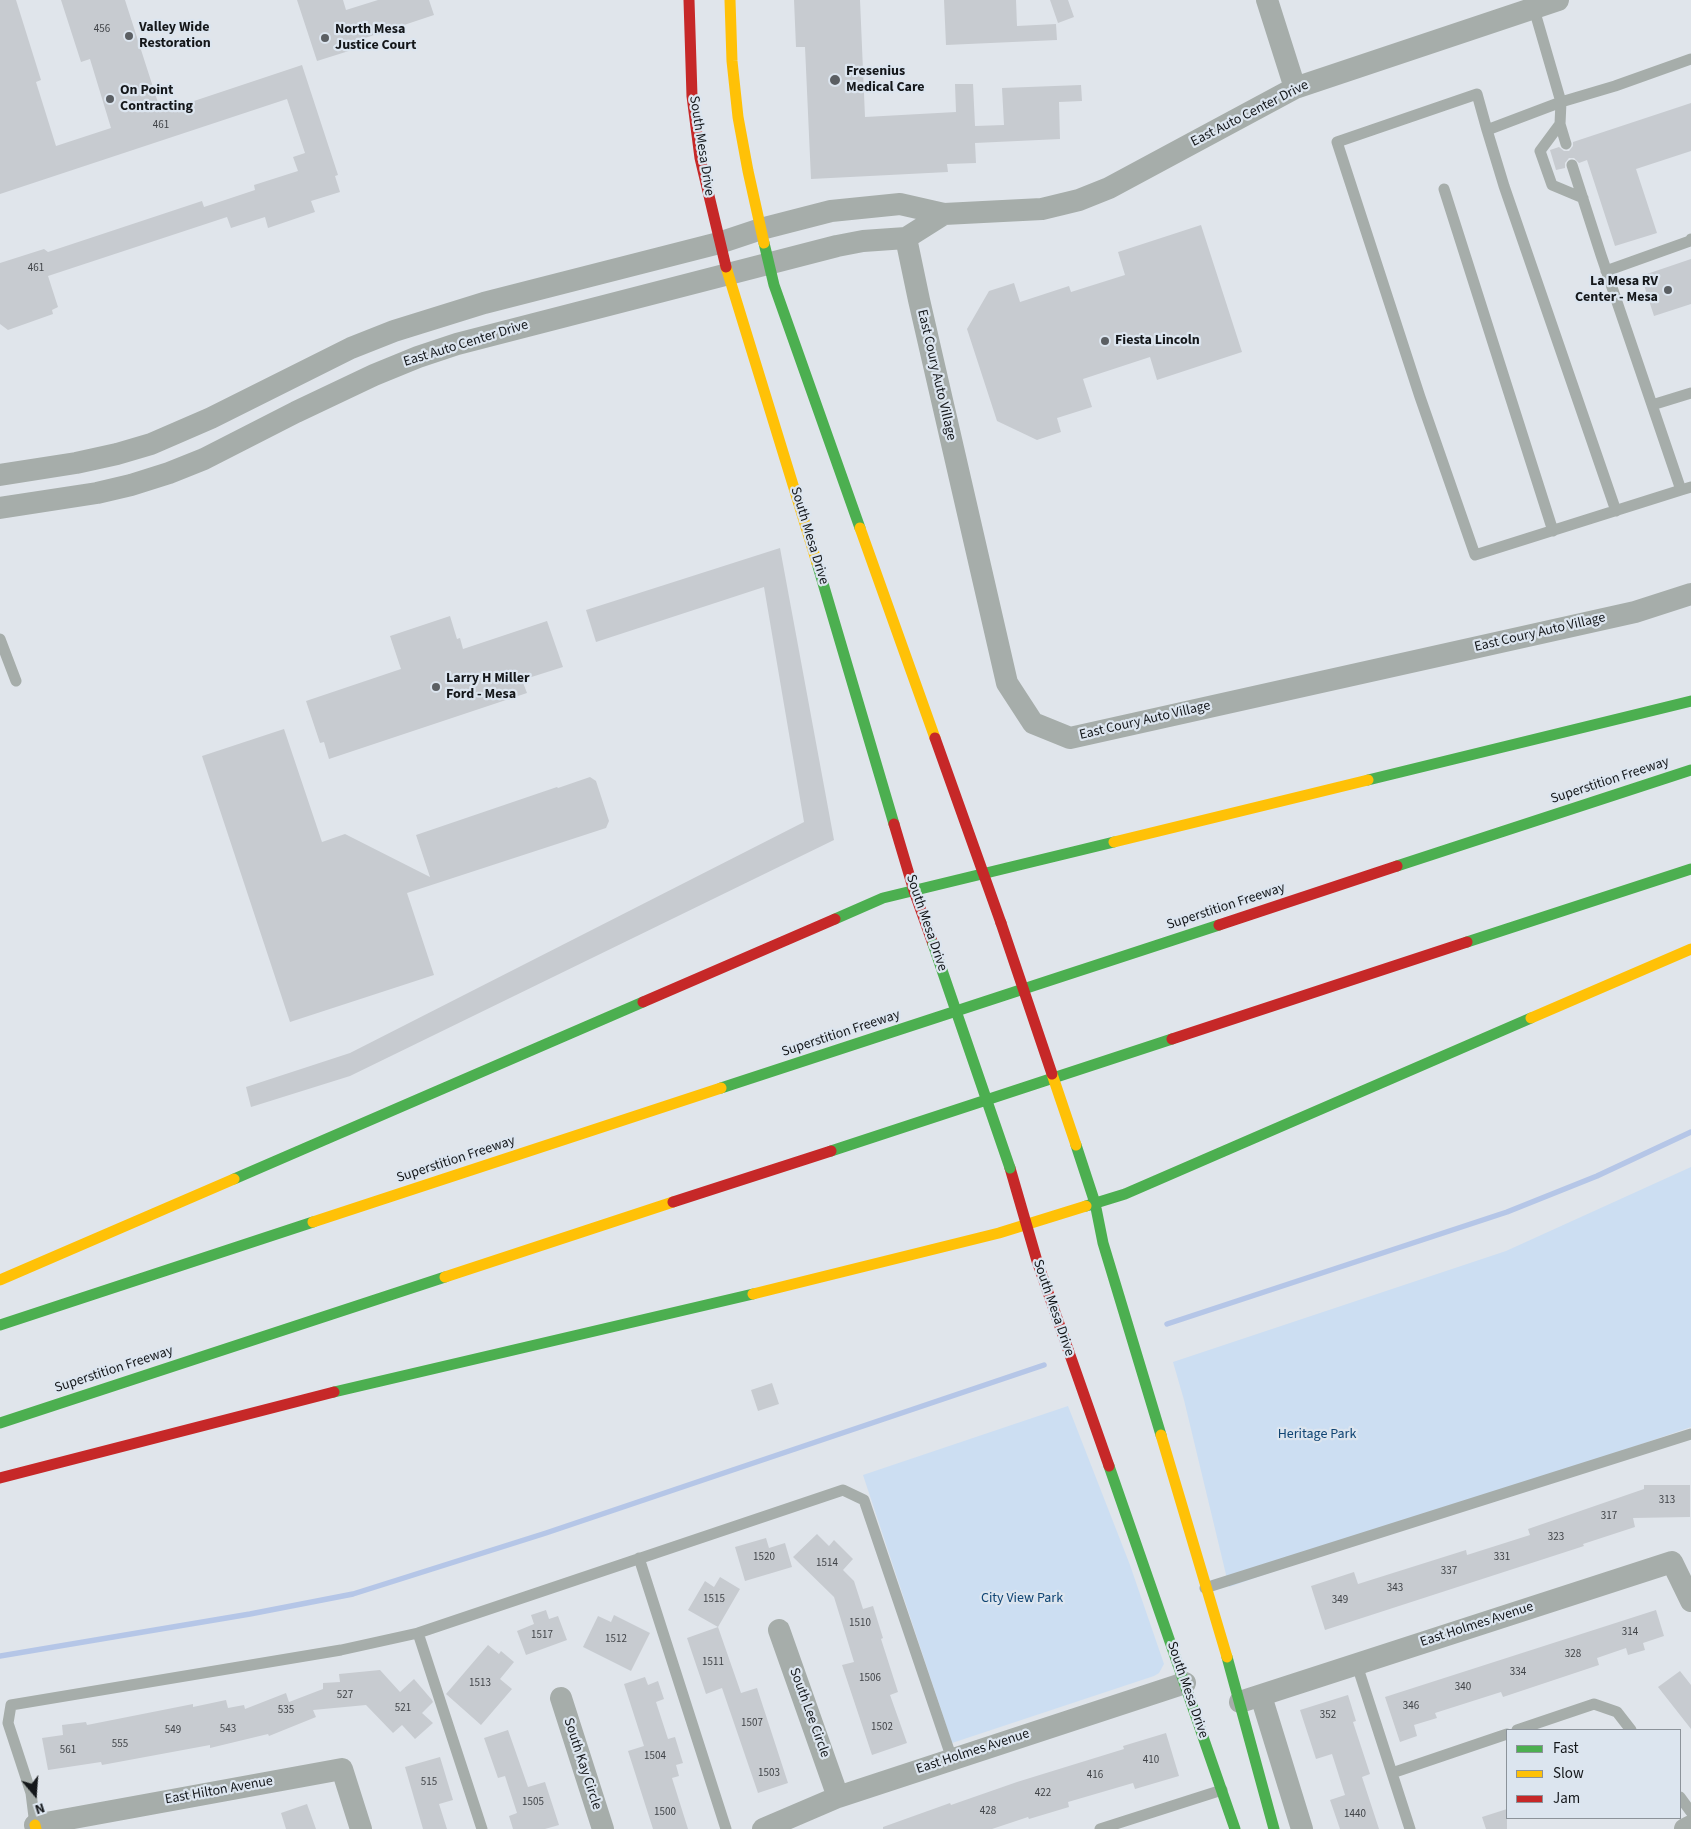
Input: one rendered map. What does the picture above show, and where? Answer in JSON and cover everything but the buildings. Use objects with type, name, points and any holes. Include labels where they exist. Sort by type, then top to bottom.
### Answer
[{"type":"main road","name":"South Mesa Drive","points":[[689,0],[692,96],[700,158],[727,273],[796,491],[914,891],[1010,1168],[1025,1225],[1234,1829]]},
{"type":"main road","points":[[730,0],[732,61],[736,100],[748,171],[774,285],[1001,923],[1095,1203],[1103,1244],[1240,1702],[1274,1829]]},
{"type":"main road","points":[[721,64],[736,100]]},
{"type":"main road","points":[[0,1280],[884,898],[1691,701]]},
{"type":"main road","name":"Superstition Freeway","points":[[0,1325],[1691,770]]},
{"type":"main road","name":"Superstition Freeway","points":[[0,1423],[1691,869]]},
{"type":"main road","points":[[0,1478],[378,1381],[759,1293],[999,1234],[1134,1190],[1691,949]]},
{"type":"street","points":[[1266,0],[1295,88]]},
{"type":"street","name":"East Auto Center Drive","points":[[0,475],[76,463],[151,444],[211,418],[351,348],[394,331],[484,303],[719,243],[761,229],[830,211],[900,204],[944,214],[1042,209],[1079,200],[1109,188],[1295,88],[1457,32],[1558,0]]},
{"type":"street","name":"East Auto Center Drive","points":[[0,508],[97,493],[150,479],[204,460],[320,400],[418,357],[505,330],[769,262],[863,241],[906,238],[944,214]]},
{"type":"street","name":"East Coury Auto Village","points":[[906,238],[918,300],[1006,683],[1033,723],[1070,738],[1625,614],[1691,594]]},
{"type":"street","name":"East Holmes Avenue","points":[[1240,1702],[1672,1562],[1691,1601]]},
{"type":"street","name":"South Lee Circle","points":[[779,1630],[838,1797]]},
{"type":"street","name":"East Holmes Avenue","points":[[763,1829],[838,1797],[1185,1683]]},
{"type":"street","points":[[1261,1696],[1302,1829]]},
{"type":"street","name":"South Kay Circle","points":[[561,1698],[603,1829]]},
{"type":"street","name":"East Hilton Avenue","points":[[35,1827],[342,1769],[361,1829]]},
{"type":"street","points":[[1685,1829],[1691,1826]]},
{"type":"lane","points":[[1534,9],[1561,102],[1560,124],[1566,144]]},
{"type":"lane","points":[[1487,130],[1561,102],[1616,86],[1691,59]]},
{"type":"lane","points":[[1572,165],[1652,405],[1686,489],[1616,511],[1553,530],[1475,555],[1420,397],[1337,142],[1477,94],[1504,186],[1616,511]]},
{"type":"lane","points":[[1560,124],[1540,151],[1552,186],[1582,198]]},
{"type":"lane","points":[[1444,189],[1553,530]]},
{"type":"lane","points":[[1606,271],[1690,241],[1691,239]]},
{"type":"lane","points":[[1652,405],[1691,393]]},
{"type":"lane","points":[[0,640],[16,681]]},
{"type":"lane","points":[[1205,1588],[1691,1434]]},
{"type":"lane","points":[[35,1827],[31,1793],[8,1723],[11,1705],[341,1650],[418,1633],[843,1490],[864,1500],[952,1759]]},
{"type":"lane","points":[[639,1558],[726,1829]]},
{"type":"lane","points":[[418,1633],[482,1829]]},
{"type":"lane","points":[[1357,1665],[1410,1829]]},
{"type":"lane","points":[[1520,1729],[1594,1704],[1617,1712],[1630,1729]]},
{"type":"lane","points":[[1392,1772],[1506,1734]]},
{"type":"lane","points":[[1100,1829],[1222,1790]]},
{"type":"lane","points":[[1681,1798],[1691,1812]]},
{"type":"green space","name":"Heritage Park","points":[[1691,1167],[1691,1427],[1229,1587],[1173,1362],[1506,1251]]},
{"type":"green space","name":"City View Park","points":[[1068,1406],[1130,1565],[1164,1664],[1159,1673],[1154,1676],[952,1743],[863,1475]]},
{"type":"waterway","points":[[1167,1324],[1507,1212],[1597,1176],[1691,1132]]},
{"type":"waterway","points":[[0,1656],[250,1614],[353,1594],[546,1533],[1044,1365]]},
{"type":"traffic: fast","points":[[764,243],[774,285],[860,528]]},
{"type":"traffic: fast","points":[[817,563],[894,824]]},
{"type":"traffic: fast","points":[[1368,780],[1691,701]]},
{"type":"traffic: fast","points":[[1397,866],[1691,770]]},
{"type":"traffic: fast","points":[[835,919],[883,898],[1114,842]]},
{"type":"traffic: fast","points":[[1467,942],[1691,869]]},
{"type":"traffic: fast","points":[[721,1088],[1219,925]]},
{"type":"traffic: fast","points":[[933,944],[1010,1168]]},
{"type":"traffic: fast","points":[[234,1179],[643,1002]]},
{"type":"traffic: fast","points":[[1086,1206],[1125,1194],[1531,1018]]},
{"type":"traffic: fast","points":[[831,1151],[1172,1039]]},
{"type":"traffic: fast","points":[[1076,1145],[1095,1203],[1103,1243],[1161,1435]]},
{"type":"traffic: fast","points":[[0,1325],[313,1222]]},
{"type":"traffic: fast","points":[[0,1423],[445,1277]]},
{"type":"traffic: fast","points":[[334,1392],[753,1294]]},
{"type":"traffic: fast","points":[[1109,1466],[1235,1829]]},
{"type":"traffic: fast","points":[[1227,1657],[1274,1829]]},
{"type":"traffic: slow","points":[[730,0],[732,61],[738,117],[764,243]]},
{"type":"traffic: slow","points":[[726,267],[817,563]]},
{"type":"traffic: slow","points":[[860,528],[935,738]]},
{"type":"traffic: slow","points":[[1114,842],[1368,780]]},
{"type":"traffic: slow","points":[[1531,1018],[1691,949]]},
{"type":"traffic: slow","points":[[1052,1074],[1076,1145]]},
{"type":"traffic: slow","points":[[313,1222],[721,1088]]},
{"type":"traffic: slow","points":[[0,1280],[234,1179]]},
{"type":"traffic: slow","points":[[445,1277],[673,1202]]},
{"type":"traffic: slow","points":[[753,1294],[999,1233],[1086,1206]]},
{"type":"traffic: slow","points":[[1161,1435],[1227,1657]]},
{"type":"traffic: slow","points":[[35,1825],[36,1829]]},
{"type":"traffic: jam","points":[[689,0],[692,96],[700,158],[726,267]]},
{"type":"traffic: jam","points":[[935,738],[1001,923]]},
{"type":"traffic: jam","points":[[894,824],[914,891],[933,944]]},
{"type":"traffic: jam","points":[[1219,925],[1397,866]]},
{"type":"traffic: jam","points":[[643,1002],[835,919]]},
{"type":"traffic: jam","points":[[1001,923],[1052,1074]]},
{"type":"traffic: jam","points":[[1172,1039],[1467,942]]},
{"type":"traffic: jam","points":[[673,1202],[831,1151]]},
{"type":"traffic: jam","points":[[1010,1168],[1037,1261],[1109,1466]]},
{"type":"traffic: jam","points":[[0,1478],[334,1392]]},
{"type":"place","name":"Valley Wide Restoration","points":[[129,36]]},
{"type":"place","name":"North Mesa Justice Court","points":[[325,38]]},
{"type":"place","name":"Fresenius Medical Care","points":[[835,80]]},
{"type":"place","name":"On Point Contracting","points":[[110,99]]},
{"type":"place","name":"La Mesa RV Center - Mesa","points":[[1668,290]]},
{"type":"place","name":"Fiesta Lincoln","points":[[1105,341]]},
{"type":"place","name":"Larry H Miller Ford - Mesa","points":[[436,687]]}]
